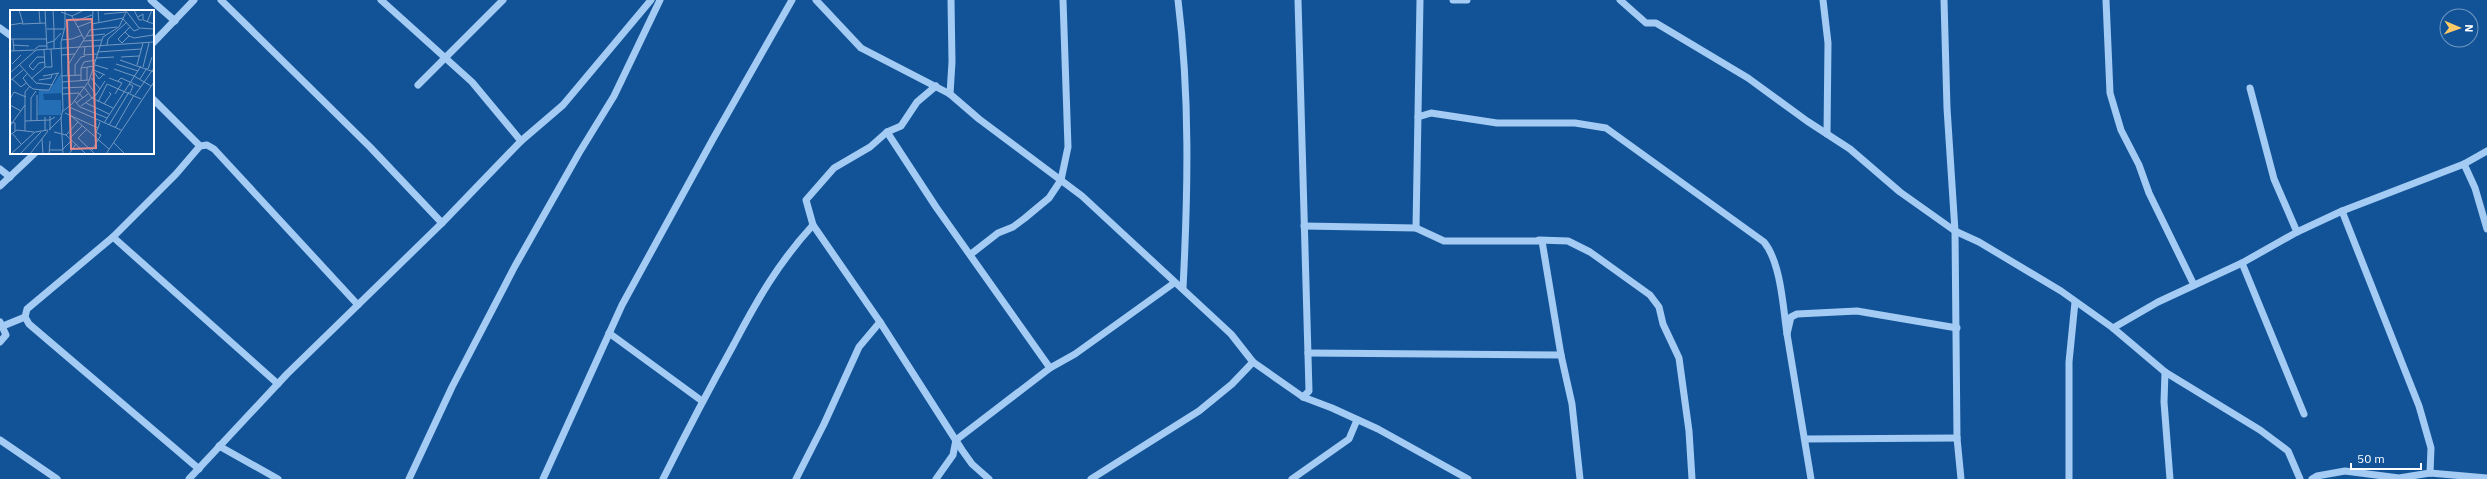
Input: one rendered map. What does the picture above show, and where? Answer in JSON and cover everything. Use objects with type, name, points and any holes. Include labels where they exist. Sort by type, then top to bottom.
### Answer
[{"type":"street","points":[[151,0],[175,21]]},
{"type":"street","points":[[154,42],[194,0]]},
{"type":"street","points":[[220,0],[370,147],[442,224]]},
{"type":"street","points":[[381,0],[472,82],[522,141]]},
{"type":"street","points":[[418,85],[503,0]]},
{"type":"street","points":[[189,479],[278,384],[442,224],[522,141],[563,105],[651,0]]},
{"type":"street","points":[[408,479],[452,387],[515,266],[579,153],[614,96],[660,0]]},
{"type":"street","points":[[543,479],[609,333],[713,139],[792,0]]},
{"type":"street","points":[[816,0],[861,48],[950,94],[979,119],[1061,180],[1127,236],[1174,283],[1183,288],[1231,334],[1253,362],[1303,397],[1357,420],[1468,479]]},
{"type":"street","points":[[950,94],[952,62],[951,0]]},
{"type":"street","points":[[971,254],[998,233],[1013,227],[1025,218],[1049,198],[1061,180],[1068,147],[1063,0]]},
{"type":"street","points":[[1178,0],[1187,115],[1188,198],[1183,288]]},
{"type":"street","points":[[1298,0],[1303,117],[1304,226],[1309,391],[1303,397]]},
{"type":"street","points":[[1416,228],[1420,0]]},
{"type":"street","points":[[1453,0],[1467,0]]},
{"type":"street","points":[[1620,0],[1646,23],[1656,23],[1748,78],[1850,149],[1900,192],[1956,231],[1979,242],[2061,291],[2113,328],[2165,372],[2260,430],[2288,451],[2300,479]]},
{"type":"street","points":[[1823,0],[1828,43],[1827,134]]},
{"type":"street","points":[[1944,0],[1947,108],[1956,231],[1957,438],[1961,479]]},
{"type":"street","points":[[2106,0],[2110,94],[2121,130],[2138,165],[2149,193],[2194,285]]},
{"type":"street","points":[[0,28],[10,35]]},
{"type":"street","points":[[936,86],[917,102],[901,126],[887,132],[870,147],[834,168],[806,200],[813,225],[880,322],[972,464],[989,479]]},
{"type":"street","points":[[2250,88],[2274,179],[2297,232]]},
{"type":"street","points":[[154,100],[200,146],[207,146],[214,149],[358,305]]},
{"type":"street","points":[[1418,117],[1431,113],[1497,123],[1575,123],[1606,128],[1764,242],[1771,250],[1775,263],[1805,439],[1810,479]]},
{"type":"street","points":[[887,132],[936,207],[971,254],[1050,368]]},
{"type":"street","points":[[24,317],[27,309],[114,237],[176,174],[200,146]]},
{"type":"street","points":[[2113,328],[2158,302],[2242,263],[2297,232],[2342,211],[2464,164],[2487,151]]},
{"type":"street","points":[[0,186],[34,154]]},
{"type":"street","points":[[2464,164],[2475,188],[2487,229]]},
{"type":"street","points":[[0,169],[10,177]]},
{"type":"street","points":[[2342,211],[2419,406],[2431,448],[2430,473]]},
{"type":"street","points":[[663,479],[702,401],[758,297],[792,248],[813,225]]},
{"type":"street","points":[[1304,226],[1416,228],[1444,241],[1568,241],[1590,252],[1650,295],[1659,307],[1663,324],[1679,358],[1689,431],[1692,479]]},
{"type":"street","points":[[114,237],[278,384]]},
{"type":"street","points":[[1532,240],[1542,241],[1561,355],[1572,404],[1580,479]]},
{"type":"street","points":[[2242,263],[2304,414]]},
{"type":"street","points":[[936,479],[953,455],[956,440],[1050,368],[1081,350],[1174,283]]},
{"type":"street","points":[[2069,479],[2069,362],[2075,302]]},
{"type":"street","points":[[1787,334],[1791,317],[1797,314],[1857,311],[1957,328]]},
{"type":"street","points":[[0,342],[6,335],[2,324],[24,317]]},
{"type":"street","points":[[24,317],[29,324],[199,469]]},
{"type":"street","points":[[796,479],[824,424],[859,347],[880,322]]},
{"type":"street","points":[[609,333],[702,401]]},
{"type":"street","points":[[1308,353],[1561,355]]},
{"type":"street","points":[[1091,479],[1199,411],[1232,384],[1253,362]]},
{"type":"street","points":[[2165,372],[2164,402],[2170,479]]},
{"type":"street","points":[[1292,479],[1349,439],[1357,420]]},
{"type":"street","points":[[1805,439],[1957,438]]},
{"type":"street","points":[[0,440],[57,479]]},
{"type":"street","points":[[219,446],[278,479]]},
{"type":"street","points":[[2312,479],[2317,476],[2345,471],[2399,479],[2430,473],[2487,478]]}]
